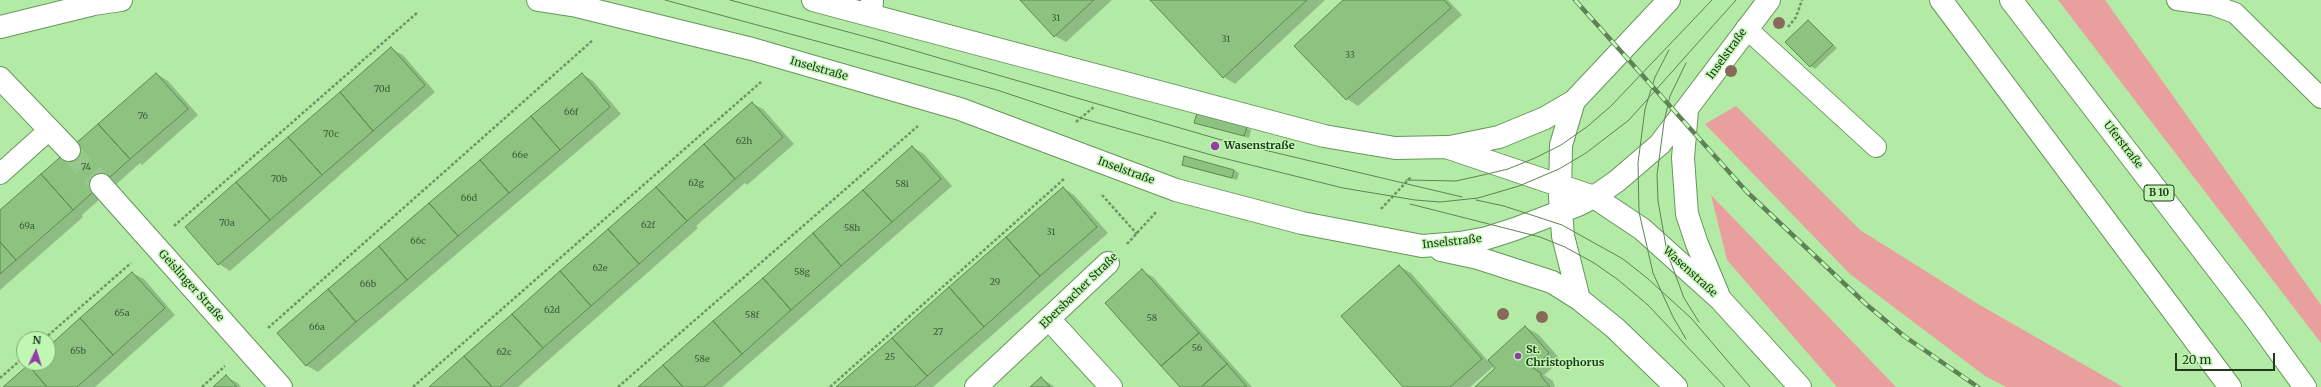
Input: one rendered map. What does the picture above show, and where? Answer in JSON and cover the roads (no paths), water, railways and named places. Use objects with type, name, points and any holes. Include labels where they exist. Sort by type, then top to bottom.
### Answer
[{"type":"main road","points":[[0,27],[94,4],[121,0]]},
{"type":"main road","name":"Inselstraße","points":[[538,0],[578,6],[752,49],[960,110],[1088,168],[1302,223],[1422,246],[1460,243],[1487,238],[1560,212],[1594,197],[1617,181],[1660,144],[1687,110],[1746,28],[1769,0]]},
{"type":"main road","points":[[813,0],[872,7]]},
{"type":"main road","points":[[1446,147],[1478,143],[1499,137],[1545,118],[1574,101],[1669,0]]},
{"type":"main road","points":[[1941,0],[2230,387]]},
{"type":"main road","name":"Uferstraße","points":[[2011,0],[2255,318],[2305,387]]},
{"type":"main road","name":"Wasenstraße","points":[[872,7],[1310,132],[1394,148],[1446,147],[1560,184],[1594,197],[1642,229],[1720,299],[1800,387]]},
{"type":"main road","points":[[0,78],[69,150]]},
{"type":"main road","points":[[1574,101],[1561,145],[1560,212],[1566,247],[1579,299]]},
{"type":"main road","points":[[1687,110],[1683,158],[1687,214],[1697,244],[1720,299]]},
{"type":"main road","name":"Geislinger Straße","points":[[101,185],[281,387]]},
{"type":"main road","points":[[1422,246],[1478,258],[1552,282],[1579,299],[1615,328],[1676,387]]},
{"type":"main road","name":"Ebersbacher Straße","points":[[976,387],[1108,263]]},
{"type":"main road","points":[[1049,319],[1111,387]]},
{"type":"lane","points":[[2177,0],[2213,5],[2235,13],[2321,98]]},
{"type":"lane","points":[[1746,28],[1876,147]]},
{"type":"lane","points":[[0,174],[49,130]]},
{"type":"tunnel","points":[[69,150],[101,185]]},
{"type":"tram line","points":[[665,0],[997,90],[1081,118],[1215,156],[1343,188],[1415,200],[1440,202],[1478,198],[1519,186],[1559,169],[1586,153],[1629,120],[1736,0]]},
{"type":"tram line","points":[[730,0],[874,39],[1218,139],[1462,197]]},
{"type":"tram line","points":[[1406,180],[1456,181],[1483,175],[1508,169],[1561,145],[1588,126],[1611,106],[1712,0]]},
{"type":"tram line","points":[[1669,50],[1655,77],[1645,109],[1638,163],[1639,212],[1653,273],[1673,317],[1686,339]]},
{"type":"tram line","points":[[1686,63],[1670,96],[1664,122],[1657,175],[1658,201],[1667,252],[1684,298],[1699,322]]},
{"type":"tram line","points":[[1476,200],[1504,206],[1562,225],[1623,259],[1647,278],[1691,318],[1750,387]]},
{"type":"tram line","points":[[1410,204],[1540,237],[1565,247],[1594,263],[1617,279],[1648,305],[1725,387]]},
{"type":"railway","points":[[1575,0],[1747,192],[1867,305],[1904,336],[1978,387]]},
{"type":"place","name":"Wasenstraße","points":[[1215,146]]},
{"type":"place","name":"St. Christophorus","points":[[1518,356]]}]
